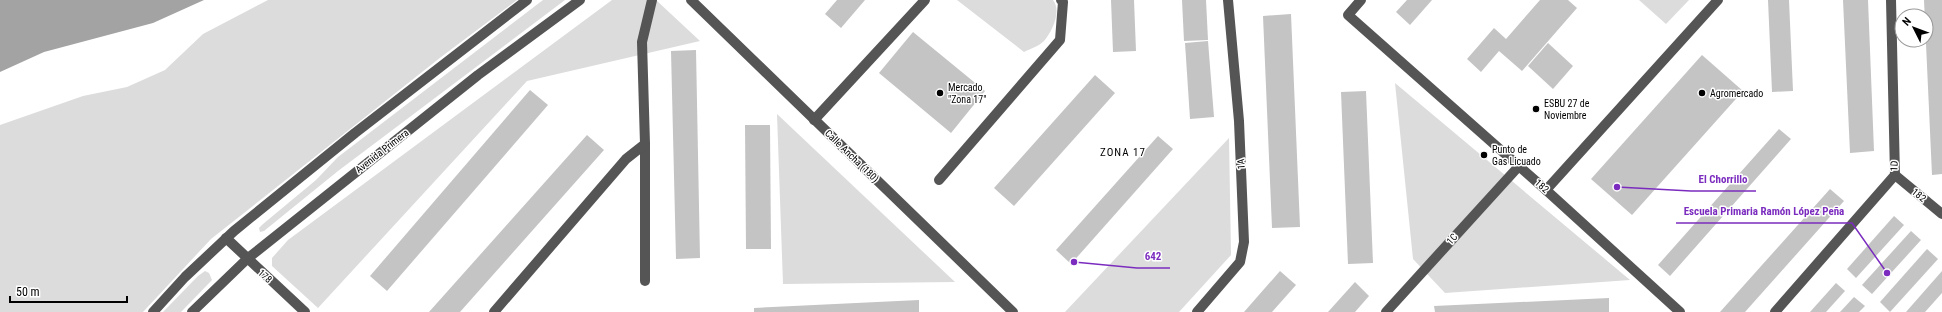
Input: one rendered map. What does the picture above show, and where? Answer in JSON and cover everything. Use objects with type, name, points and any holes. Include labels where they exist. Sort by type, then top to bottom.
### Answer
[{"type":"street","points":[[153,312],[185,277],[226,238],[355,133],[527,0]]},
{"type":"street","name":"Avenida Primera","points":[[192,312],[247,259],[478,75],[580,0]]},
{"type":"street","points":[[644,281],[645,144],[642,42],[652,0]]},
{"type":"street","name":"Calle Ancha (180)","points":[[691,0],[1013,312]]},
{"type":"street","points":[[814,120],[925,0]]},
{"type":"street","points":[[939,180],[1060,40],[1063,2],[1061,0]]},
{"type":"street","name":"1A","points":[[1197,312],[1240,262],[1244,242],[1239,122],[1228,0]]},
{"type":"street","name":"182","points":[[1361,0],[1348,15],[1546,190],[1680,312]]},
{"type":"street","points":[[1546,190],[1718,0]]},
{"type":"street","name":"1D","points":[[1775,312],[1895,175],[1891,0]]},
{"type":"street","points":[[494,312],[626,159],[645,144]]},
{"type":"street","name":"1C","points":[[1386,312],[1519,166]]},
{"type":"street","name":"182","points":[[1895,175],[1942,214]]},
{"type":"street","name":"178","points":[[226,238],[305,312]]},
{"type":"shaded area","points":[[0,0],[204,0],[153,23],[44,52],[0,72]]},
{"type":"shaded area","points":[[268,0],[517,0],[441,57],[211,239],[143,312],[0,312],[0,125],[83,96],[127,87],[165,70],[203,34]]},
{"type":"shaded area","points":[[543,0],[565,0],[338,171],[264,231],[260,232],[259,228],[263,224],[316,180],[338,157]]},
{"type":"shaded area","points":[[612,0],[656,0],[700,41],[527,81],[318,308],[272,266],[272,258],[288,240]]},
{"type":"shaded area","points":[[957,0],[1053,0],[1057,10],[1053,27],[1044,41],[1024,52]]},
{"type":"shaded area","points":[[1639,0],[1689,0],[1666,24]]},
{"type":"shaded area","points":[[1395,83],[1630,280],[1445,293],[1413,259]]},
{"type":"shaded area","points":[[777,114],[955,282],[783,284]]},
{"type":"shaded area","points":[[1229,138],[1231,255],[1179,312],[1065,312]]},
{"type":"shaded area","points":[[205,271],[209,273],[212,280],[181,312],[163,312],[198,276]]},
{"type":"building","points":[[837,0],[865,0],[841,28],[825,14]]},
{"type":"building","points":[[1111,0],[1134,0],[1136,51],[1113,52]]},
{"type":"building","points":[[1182,0],[1206,0],[1208,40],[1184,41]]},
{"type":"building","points":[[1407,0],[1432,0],[1410,25],[1396,12]]},
{"type":"building","points":[[1540,0],[1568,0],[1577,8],[1522,71],[1499,51],[1481,72],[1467,59],[1494,28],[1506,39]]},
{"type":"building","points":[[1768,0],[1789,0],[1793,91],[1772,92]]},
{"type":"building","points":[[1843,0],[1868,0],[1874,151],[1850,153]]},
{"type":"building","points":[[1924,0],[1942,0],[1942,174],[1932,175],[1926,48],[1934,48],[1934,8],[1924,8]]},
{"type":"building","points":[[1291,14],[1300,227],[1272,228],[1263,16]]},
{"type":"building","points":[[913,32],[985,91],[951,133],[879,73]]},
{"type":"building","points":[[1208,41],[1214,117],[1190,119],[1185,43]]},
{"type":"building","points":[[1548,43],[1573,66],[1553,89],[1528,66]]},
{"type":"building","points":[[696,50],[700,258],[676,259],[671,51]]},
{"type":"building","points":[[1702,55],[1743,91],[1632,215],[1591,179]]},
{"type":"building","points":[[1095,75],[1115,93],[1014,206],[994,188]]},
{"type":"building","points":[[530,90],[548,105],[387,291],[370,276]]},
{"type":"building","points":[[1366,91],[1373,263],[1348,264],[1341,92]]},
{"type":"building","points":[[745,125],[770,125],[771,249],[746,249]]},
{"type":"building","points":[[1779,129],[1791,139],[1670,276],[1658,265]]},
{"type":"building","points":[[587,135],[604,150],[460,312],[429,312]]},
{"type":"building","points":[[1158,136],[1173,149],[1071,264],[1056,250]]},
{"type":"building","points":[[1830,189],[1844,201],[1745,312],[1720,312]]},
{"type":"building","points":[[1894,216],[1904,225],[1856,278],[1847,269]]},
{"type":"building","points":[[1911,231],[1921,240],[1872,294],[1862,285]]},
{"type":"building","points":[[1927,249],[1938,259],[1890,312],[1880,302]]},
{"type":"building","points":[[1280,271],[1296,285],[1272,312],[1244,312]]},
{"type":"building","points":[[1942,271],[1942,293],[1925,312],[1906,312]]},
{"type":"building","points":[[1355,282],[1369,296],[1355,312],[1328,312]]},
{"type":"building","points":[[1836,283],[1845,291],[1826,312],[1810,312]]},
{"type":"building","points":[[1854,297],[1865,306],[1859,312],[1840,312]]},
{"type":"building","points":[[1609,298],[1609,312],[1435,312],[1434,306]]},
{"type":"building","points":[[919,300],[919,312],[754,312],[754,308]]},
{"type":"place","name":"Mercado \"Zona 17\"","points":[[940,93]]},
{"type":"place","name":"Agromercado","points":[[1702,93]]},
{"type":"place","name":"ESBU 27 de Noviembre","points":[[1536,109]]},
{"type":"place","name":"Punto de Gas Licuado","points":[[1484,155]]},
{"type":"place","name":"El Chorrillo","points":[[1617,187]]},
{"type":"place","name":"642","points":[[1074,262]]},
{"type":"place","name":"Escuela Primaria Ramón López Peña","points":[[1887,273]]},
{"type":"district","name":"ZONA 17","points":[[1123,152]]}]
